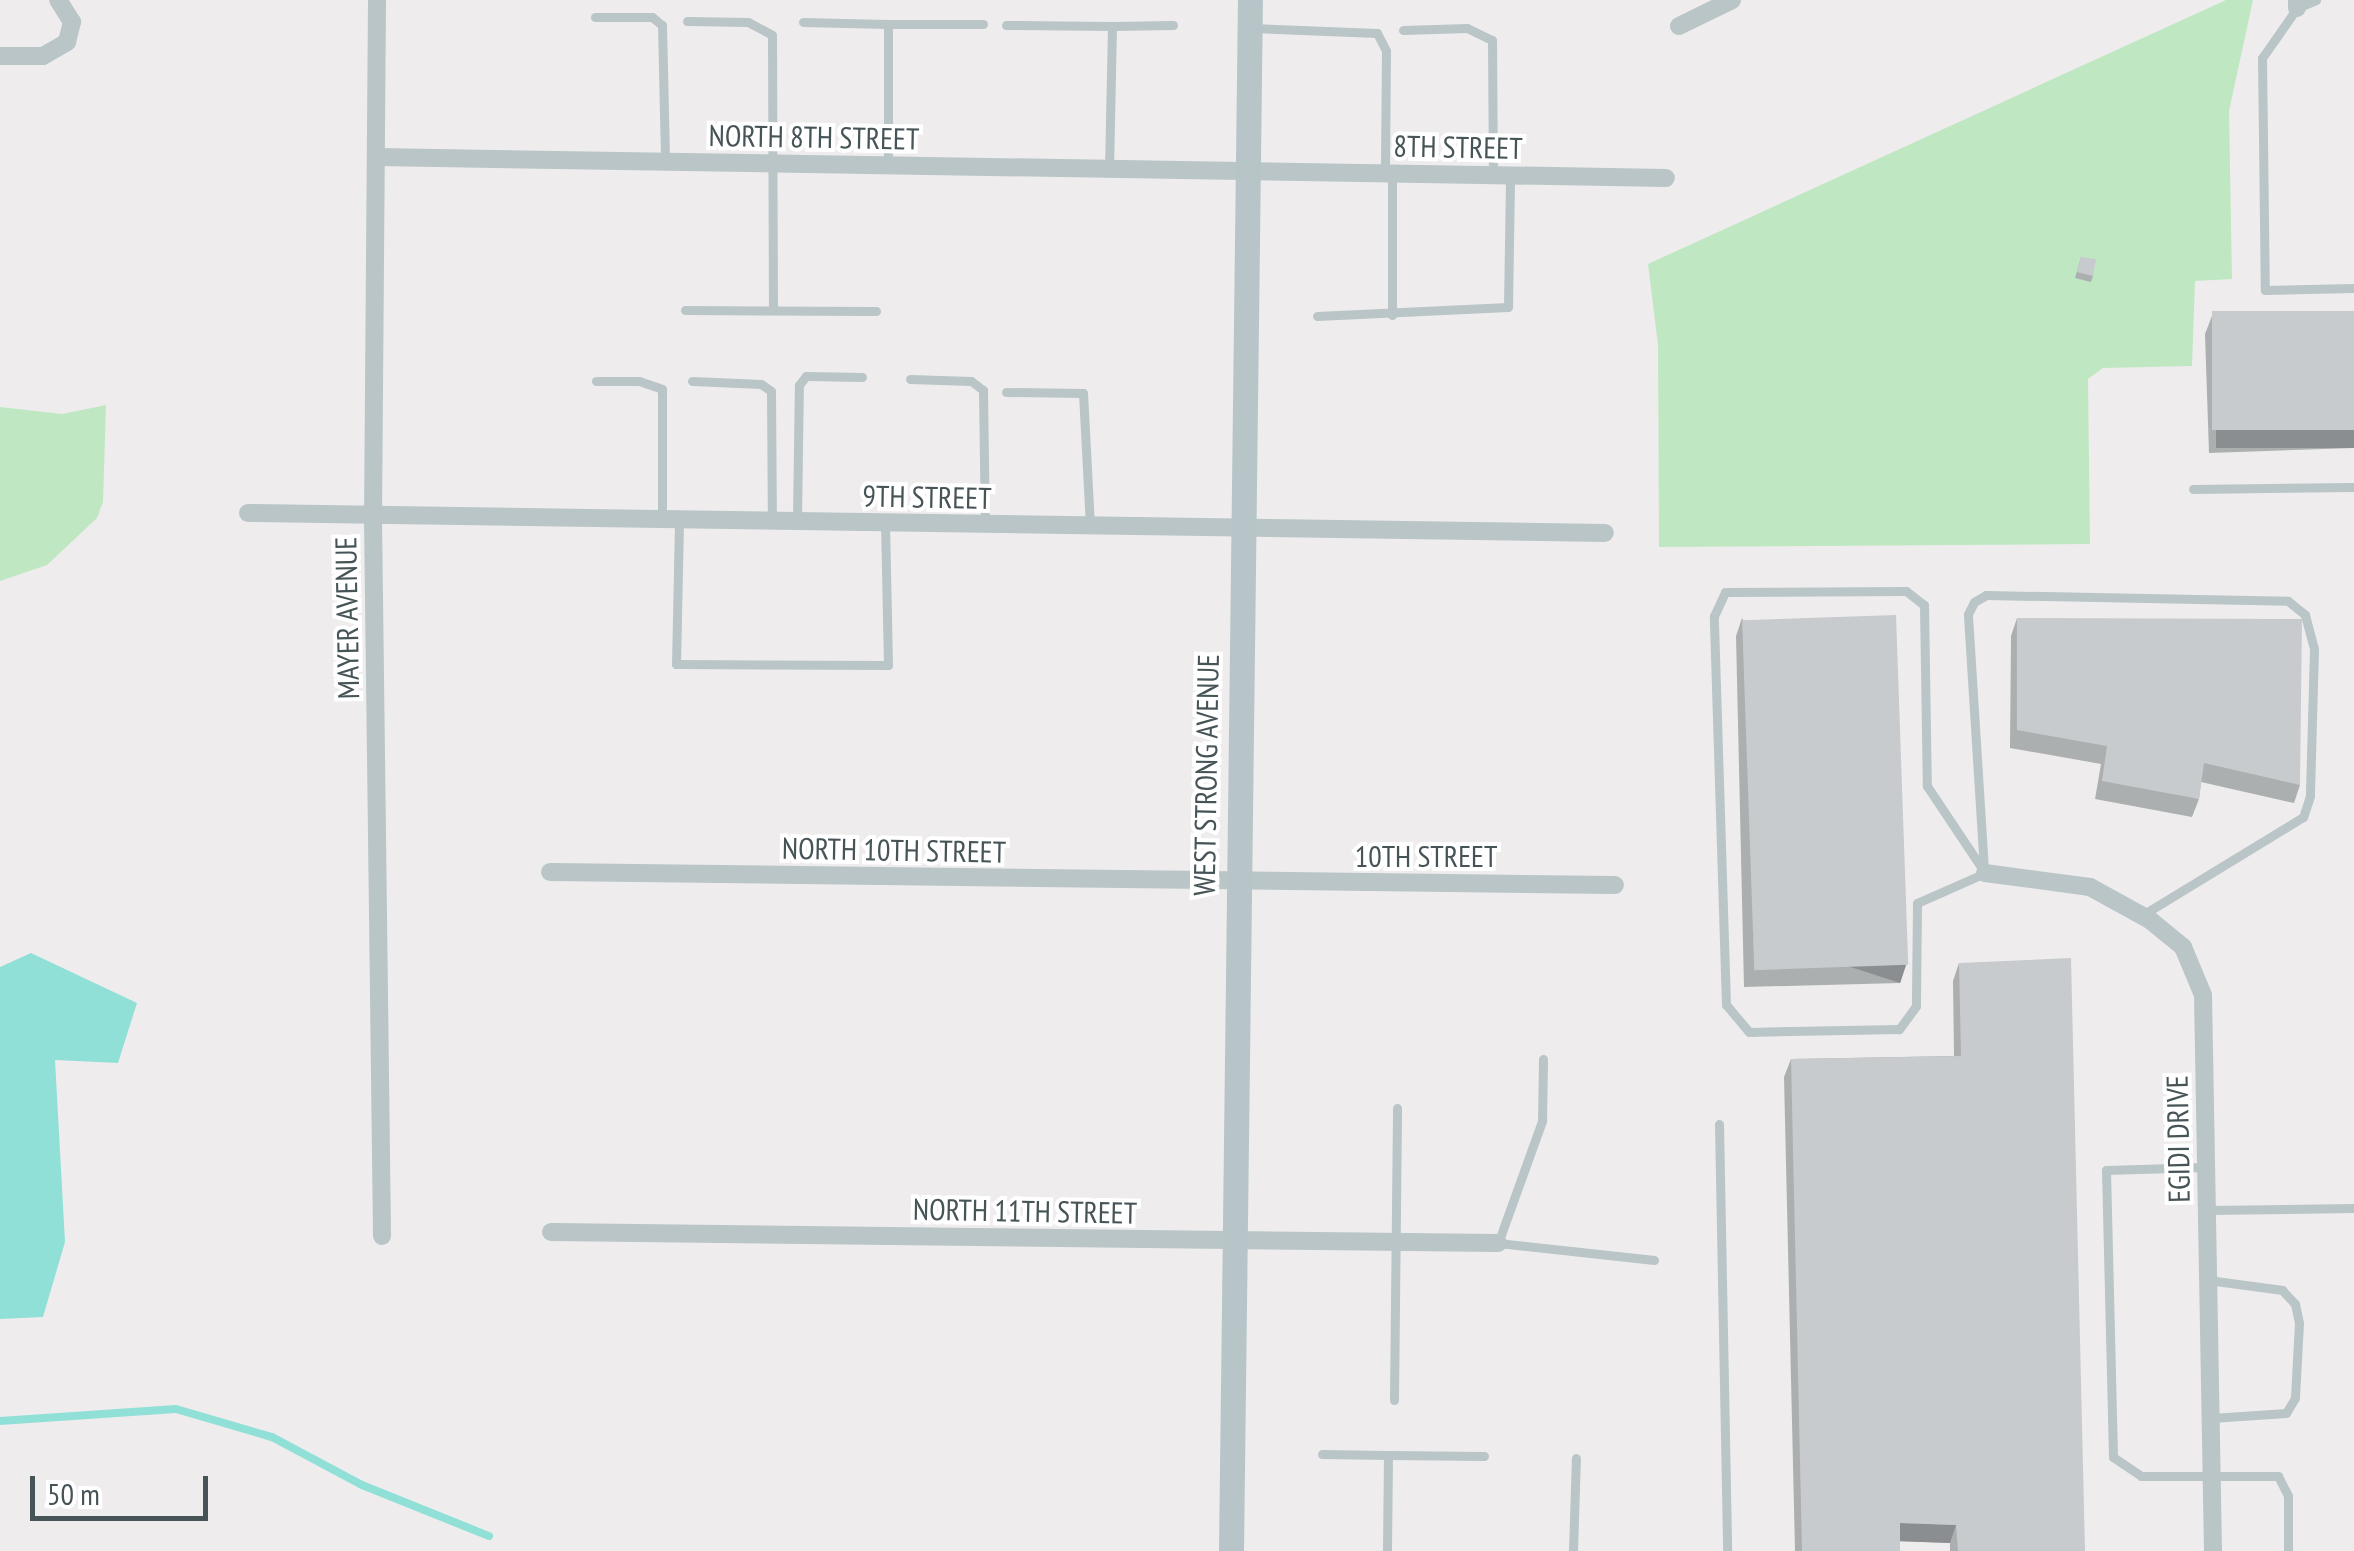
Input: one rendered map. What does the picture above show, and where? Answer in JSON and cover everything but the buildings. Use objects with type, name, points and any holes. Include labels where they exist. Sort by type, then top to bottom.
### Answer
[{"type":"street","points":[[0,56],[43,56],[68,42],[72,22],[58,0]]},
{"type":"street","name":"MAYER AVENUE","points":[[377,0],[373,518],[382,1236]]},
{"type":"street","name":"WEST STRONG AVENUE","points":[[1231,1551],[1250,0]]},
{"type":"street","points":[[1678,26],[1732,0]]},
{"type":"street","name":"NORTH 8TH STREET","points":[[377,157],[1250,171]]},
{"type":"street","name":"8TH STREET","points":[[1250,171],[1666,178]]},
{"type":"street","name":"9TH STREET","points":[[248,513],[373,518],[1605,533]]},
{"type":"street","name":"NORTH 10TH STREET","points":[[550,872],[1237,882]]},
{"type":"street","name":"EGIDI DRIVE","points":[[1985,873],[2090,887],[2142,916],[2183,948],[2203,995],[2212,1551]]},
{"type":"street","name":"10TH STREET","points":[[1237,882],[1615,885]]},
{"type":"street","name":"NORTH 11TH STREET","points":[[551,1232],[1498,1243]]},
{"type":"lane","points":[[2316,0],[2297,4],[2262,58],[2265,290],[2354,288]]},
{"type":"lane","points":[[595,17],[652,17],[662,26],[666,162]]},
{"type":"lane","points":[[687,21],[748,22],[772,35],[773,310]]},
{"type":"lane","points":[[803,22],[983,24]]},
{"type":"lane","points":[[888,24],[888,165]]},
{"type":"lane","points":[[1006,25],[1172,26]]},
{"type":"lane","points":[[1108,169],[1112,26]]},
{"type":"lane","points":[[1250,28],[1377,33],[1386,51],[1392,315]]},
{"type":"lane","points":[[1317,316],[1508,307],[1492,40],[1467,28],[1402,30]]},
{"type":"lane","points":[[685,310],[876,311]]},
{"type":"lane","points":[[797,523],[799,385],[806,376],[862,376]]},
{"type":"lane","points":[[910,379],[971,381],[983,390],[985,526]]},
{"type":"lane","points":[[596,381],[639,381],[662,388],[676,664],[888,665],[885,524]]},
{"type":"lane","points":[[692,381],[761,384],[771,391],[772,523]]},
{"type":"lane","points":[[1006,392],[1083,393],[1087,398],[1090,527]]},
{"type":"lane","points":[[2193,489],[2354,487]]},
{"type":"lane","points":[[1906,591],[1924,605],[1927,786],[1985,873],[1917,902],[1916,1006],[1899,1029],[1749,1032],[1726,1005],[1714,616],[1724,592],[1906,591]]},
{"type":"lane","points":[[1985,873],[1968,614],[1974,602],[1986,596],[2288,601],[2305,615],[2314,649],[2310,796],[2303,817],[2142,916]]},
{"type":"lane","points":[[1543,1059],[1542,1120],[1498,1243],[1654,1260]]},
{"type":"lane","points":[[1394,1400],[1398,1261],[1392,1242],[1397,1108]]},
{"type":"lane","points":[[1719,1124],[1727,1551]]},
{"type":"lane","points":[[2206,1166],[2106,1170],[2112,1457],[2140,1476],[2278,1476],[2288,1496],[2288,1551]]},
{"type":"lane","points":[[2206,1210],[2354,1208]]},
{"type":"lane","points":[[2208,1280],[2282,1290],[2295,1304],[2298,1323],[2296,1398],[2286,1413],[2210,1418]]},
{"type":"lane","points":[[1322,1454],[1484,1456]]},
{"type":"lane","points":[[1387,1551],[1388,1455]]},
{"type":"lane","points":[[1572,1551],[1576,1458]]},
{"type":"green space","points":[[2226,0],[2253,0],[2229,111],[2232,279],[2195,281],[2192,366],[2103,368],[2088,379],[2090,544],[1659,547],[1658,345],[1648,264]]},
{"type":"green space","points":[[106,405],[103,502],[97,518],[47,565],[0,581],[0,407],[62,414]]},
{"type":"water","points":[[31,953],[137,1003],[118,1063],[55,1060],[65,1242],[43,1317],[0,1319],[0,967]]},
{"type":"waterway","points":[[0,1421],[176,1409],[272,1437],[362,1485],[489,1536]]}]
